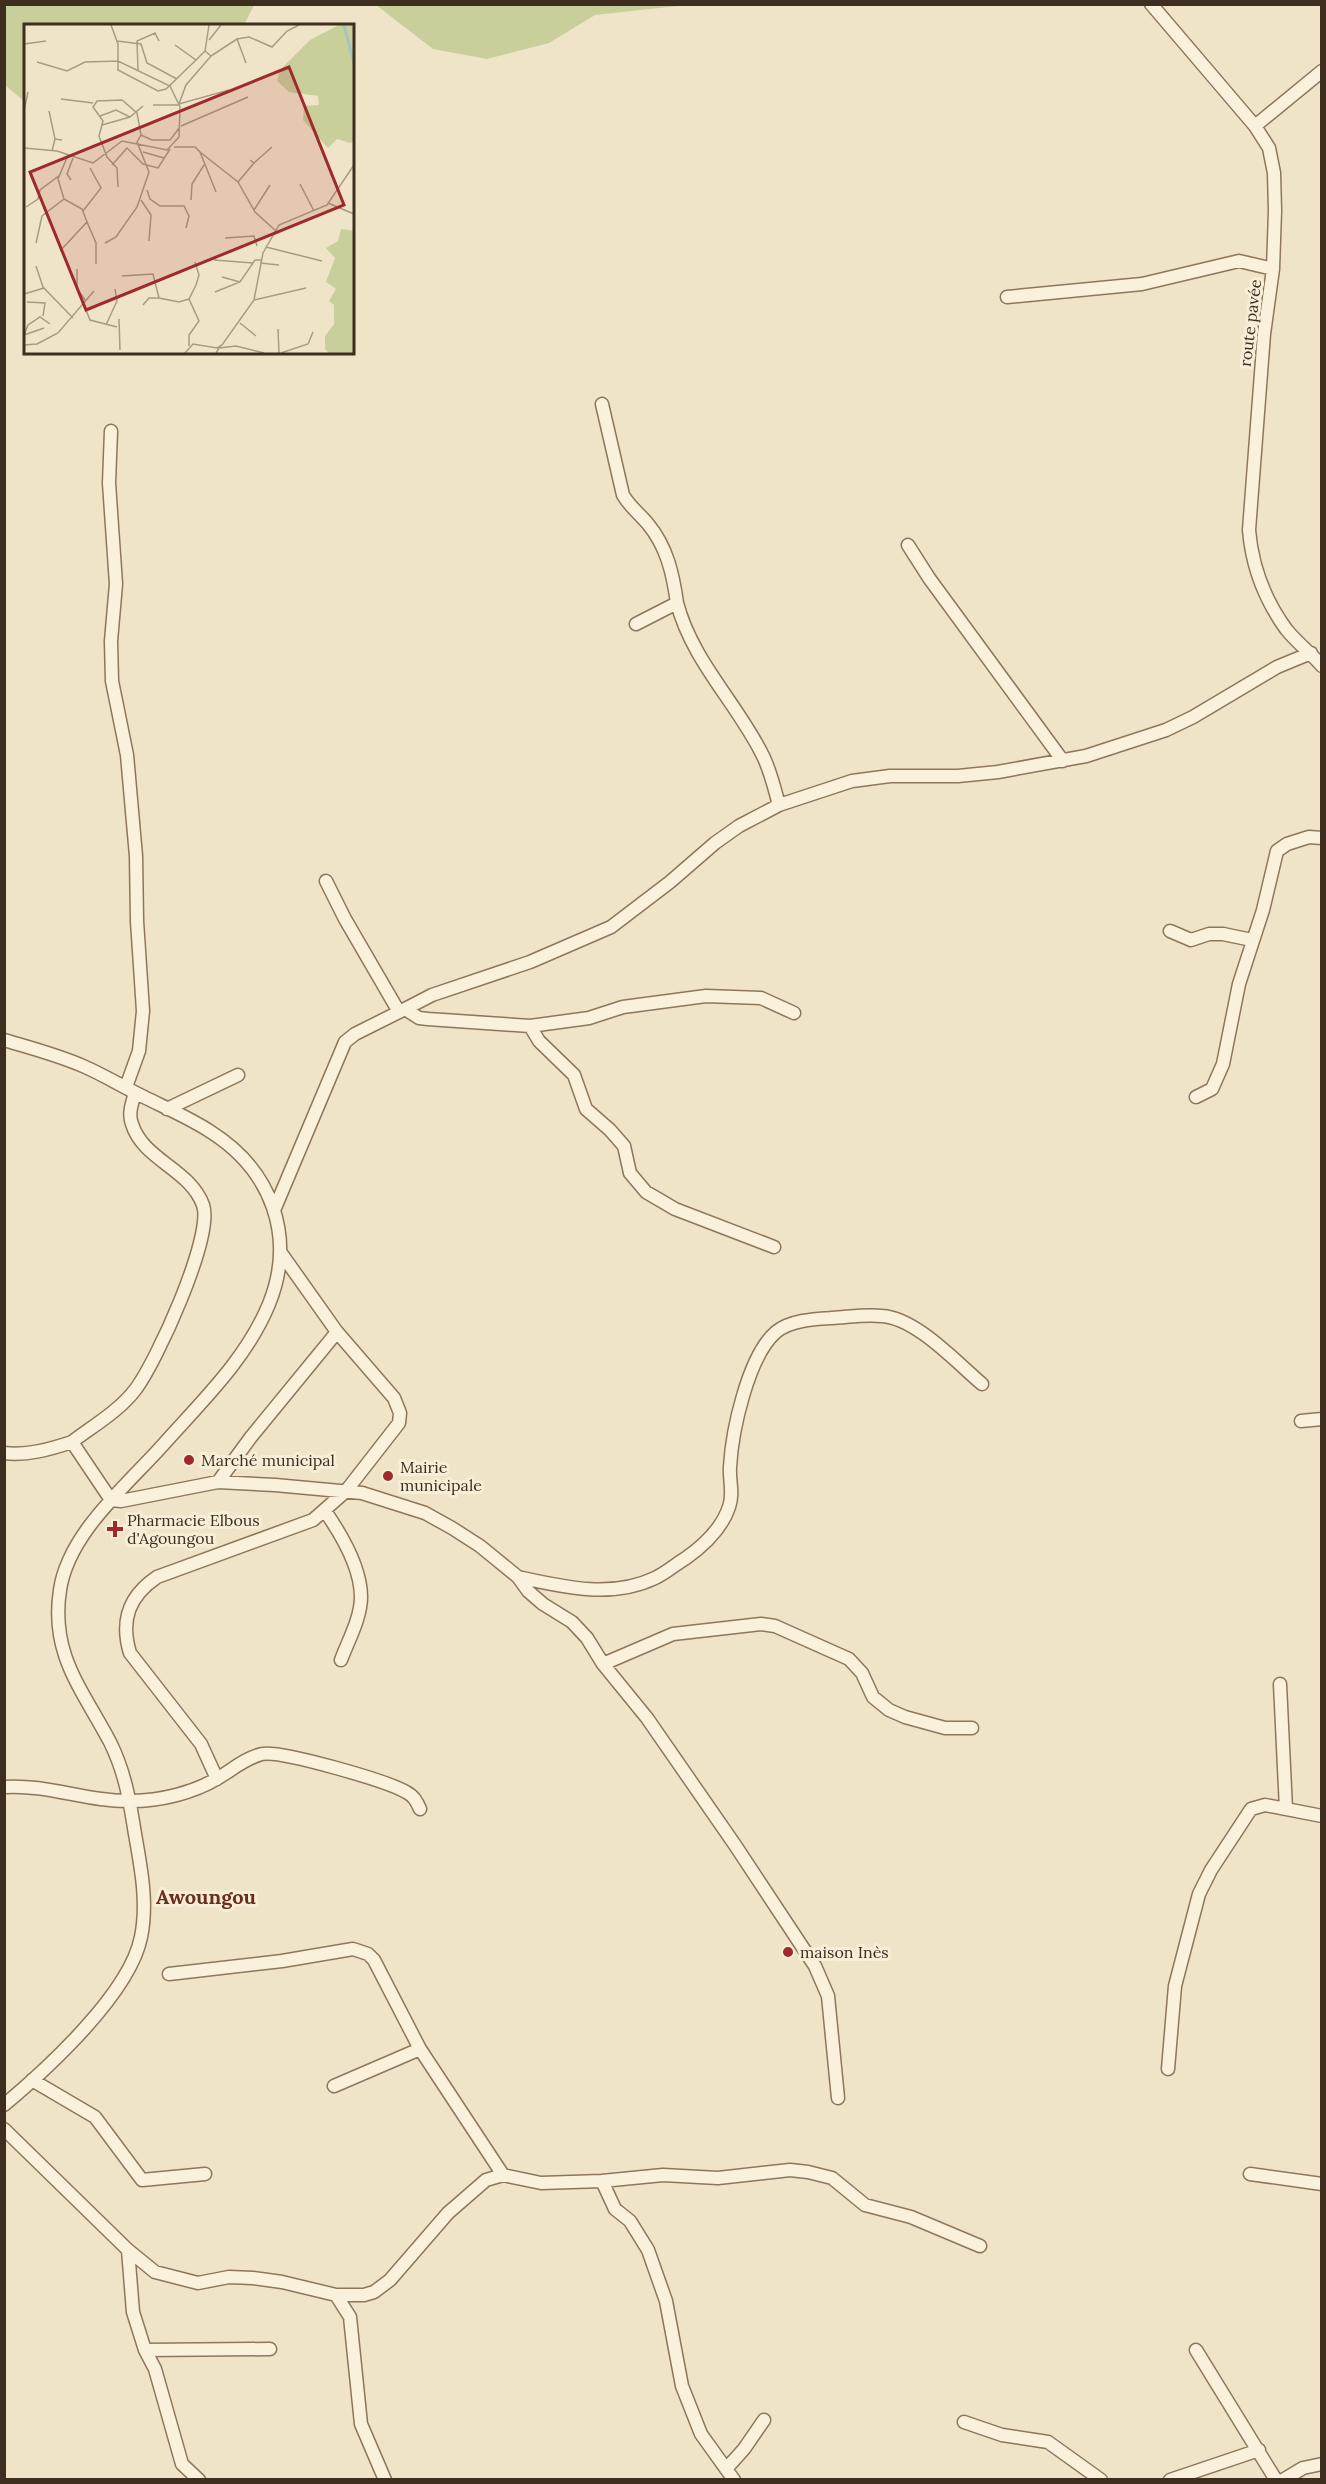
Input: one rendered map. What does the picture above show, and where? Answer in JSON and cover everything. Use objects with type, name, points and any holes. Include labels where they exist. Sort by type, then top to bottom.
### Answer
[{"type":"street","name":"route pavée","points":[[1151,4],[1256,126],[1269,148],[1274,173],[1274,269],[1264,334],[1249,530],[1251,551],[1256,570],[1272,608],[1287,631],[1322,666]]},
{"type":"street","points":[[1256,126],[1322,71]]},
{"type":"street","points":[[1007,297],[1142,284],[1239,261],[1274,269]]},
{"type":"street","points":[[602,404],[623,495],[630,507],[647,523],[663,547],[672,571],[677,603],[690,637],[708,672],[761,752],[772,777],[779,805]]},
{"type":"street","points":[[4,1453],[20,1454],[72,1442],[123,1403],[145,1374],[175,1312],[200,1246],[206,1222],[203,1206],[190,1182],[139,1138],[131,1123],[130,1090],[139,1051],[143,1011],[137,921],[136,856],[127,755],[112,681],[111,641],[116,584],[110,494],[111,431]]},
{"type":"street","points":[[908,545],[929,578],[1063,760]]},
{"type":"street","points":[[636,624],[677,603]]},
{"type":"street","points":[[275,1209],[345,1042],[355,1034],[432,995],[531,962],[611,927],[739,826],[779,805],[852,781],[890,776],[958,776],[1063,760],[1114,748],[1166,730],[1193,717],[1277,667],[1311,653]]},
{"type":"street","points":[[1196,1097],[1212,1089],[1223,1064],[1239,984],[1263,910],[1277,851],[1287,844],[1309,837],[1322,838]]},
{"type":"street","points":[[326,881],[345,919],[402,1011],[420,1018],[530,1026],[589,1018],[623,1007],[706,996],[761,998],[794,1013]]},
{"type":"street","points":[[1170,930],[1191,940],[1209,934],[1223,934],[1252,940]]},
{"type":"street","points":[[530,1026],[539,1041],[574,1075],[586,1109],[624,1146],[630,1173],[646,1191],[675,1209],[774,1247]]},
{"type":"street","points":[[4,1040],[81,1065],[214,1134],[230,1147],[261,1181],[275,1209],[280,1230],[281,1253],[278,1278],[255,1334],[230,1370],[111,1500],[88,1529],[68,1560],[60,1586],[57,1619],[64,1658],[124,1773],[144,1890],[142,1930],[135,1956],[125,1975],[75,2040],[4,2105]]},
{"type":"street","points":[[167,1109],[238,1075]]},
{"type":"street","points":[[217,1779],[201,1744],[130,1653],[125,1636],[128,1614],[141,1588],[157,1577],[305,1523],[325,1511],[346,1491],[399,1423],[400,1413],[394,1398],[337,1332],[281,1253]]},
{"type":"street","points":[[518,1577],[575,1589],[606,1590],[629,1587],[656,1578],[693,1553],[719,1528],[729,1509],[733,1495],[730,1469],[733,1446],[743,1398],[754,1362],[777,1332],[796,1323],[818,1319],[882,1316],[900,1320],[922,1333],[982,1384]]},
{"type":"street","points":[[218,1482],[251,1437],[337,1332]]},
{"type":"street","points":[[1301,1421],[1322,1419]]},
{"type":"street","points":[[72,1442],[111,1500]]},
{"type":"street","points":[[111,1500],[121,1501],[218,1482],[362,1493],[425,1513],[480,1546],[518,1577],[536,1597],[572,1622],[587,1638],[603,1664],[647,1718],[735,1845],[820,1976],[828,1996],[838,2098]]},
{"type":"street","points":[[325,1511],[336,1527],[358,1576],[361,1598],[356,1622],[341,1660]]},
{"type":"street","points":[[603,1664],[673,1634],[760,1624],[775,1626],[849,1659],[862,1673],[873,1697],[889,1710],[945,1728],[972,1728]]},
{"type":"street","points":[[1280,1684],[1286,1809]]},
{"type":"street","points":[[4,1787],[49,1788],[130,1802],[195,1790],[251,1758],[264,1754],[294,1757],[406,1791],[415,1798],[420,1809]]},
{"type":"street","points":[[1168,2069],[1175,1986],[1199,1894],[1211,1870],[1251,1809],[1265,1805],[1322,1816]]},
{"type":"street","points":[[169,1974],[353,1949],[368,1954],[375,1960],[420,2049],[503,2175]]},
{"type":"street","points":[[333,2086],[420,2049]]},
{"type":"street","points":[[32,2080],[95,2117],[142,2180],[205,2174]]},
{"type":"street","points":[[4,2129],[128,2250],[154,2272],[198,2283],[229,2277],[253,2278],[282,2282],[336,2295],[352,2296],[374,2292],[404,2266],[448,2213],[473,2189],[486,2180],[503,2175],[541,2183],[602,2181],[663,2175],[718,2178],[790,2170],[808,2172],[832,2178],[865,2205],[911,2217],[980,2246]]},
{"type":"street","points":[[1250,2174],[1322,2184]]},
{"type":"street","points":[[602,2181],[615,2209],[630,2221],[648,2250],[666,2301],[682,2386],[701,2434],[734,2480]]},
{"type":"street","points":[[128,2250],[134,2312],[145,2350],[155,2369],[182,2464],[199,2480]]},
{"type":"street","points":[[336,2295],[350,2317],[361,2424],[386,2480]]},
{"type":"street","points":[[145,2350],[270,2349]]},
{"type":"street","points":[[1196,2350],[1276,2480]]},
{"type":"street","points":[[726,2469],[744,2449],[764,2420]]},
{"type":"street","points":[[964,2422],[1002,2435],[1048,2442],[1101,2480]]},
{"type":"street","points":[[1170,2480],[1259,2451]]},
{"type":"street","points":[[1283,2480],[1303,2468],[1322,2464]]},
{"type":"green space","points":[[5,4],[254,5],[244,24],[24,24],[24,101],[5,85]]},
{"type":"green space","points":[[376,5],[687,5],[595,15],[549,43],[487,59],[433,49]]},
{"type":"place","name":"Marché municipal","points":[[189,1460]]},
{"type":"place","name":"Mairie municipale","points":[[388,1476]]},
{"type":"place","name":"Pharmacie Elbous d'Agoungou","points":[[115,1529]]},
{"type":"place","name":"maison Inès","points":[[788,1952]]},
{"type":"district","name":"Awoungou","points":[[206,1897]]}]
